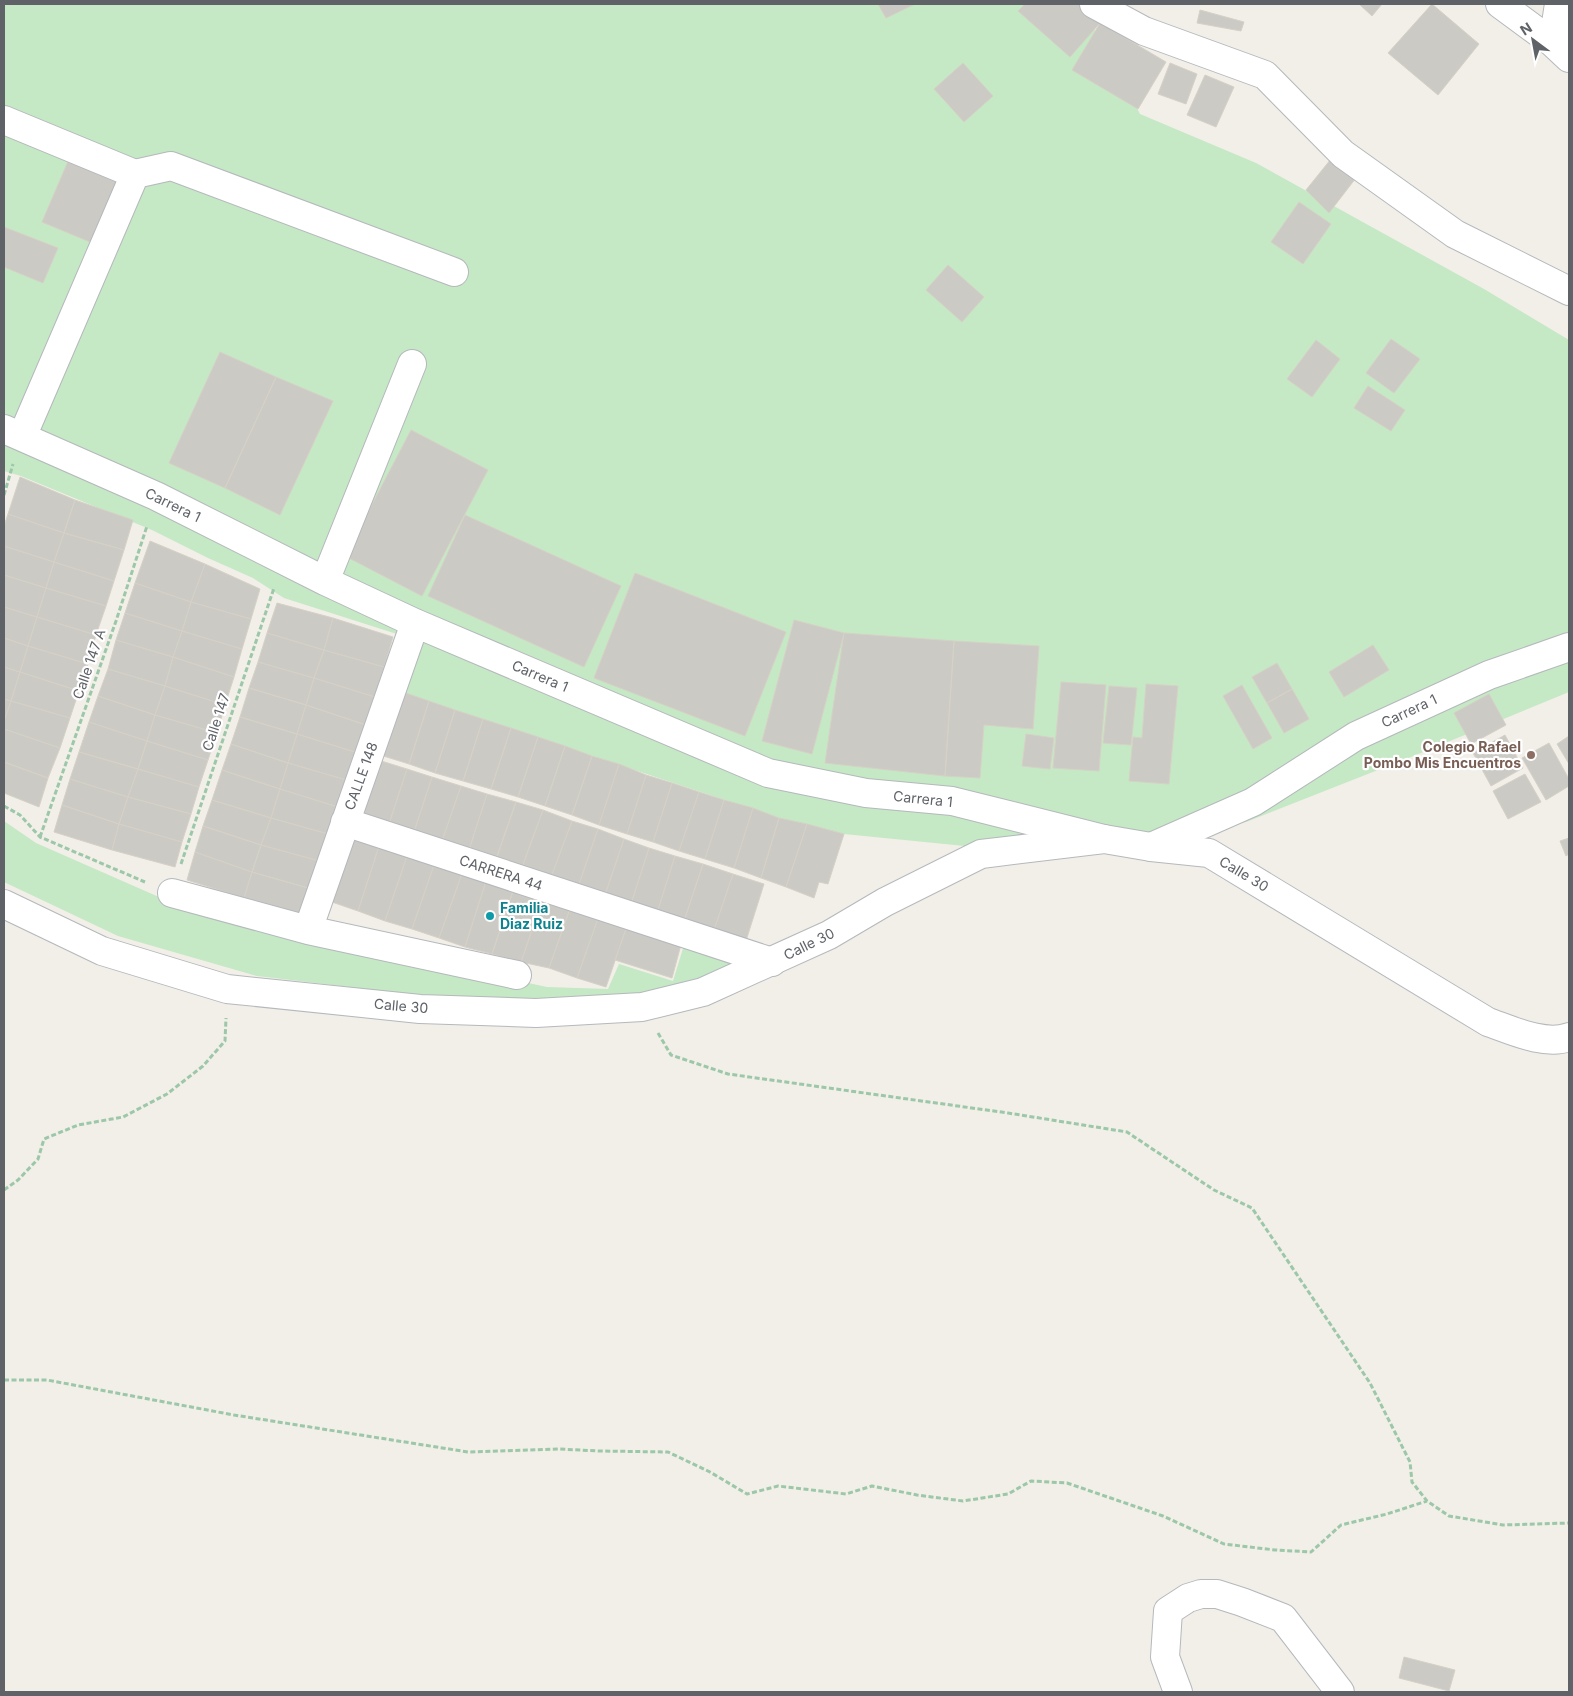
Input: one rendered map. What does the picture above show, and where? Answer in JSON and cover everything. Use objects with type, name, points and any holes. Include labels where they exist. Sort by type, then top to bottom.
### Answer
[{"type":"street","points":[[1094,4],[1144,30],[1266,75],[1343,154],[1455,234],[1569,291]]},
{"type":"street","points":[[1500,4],[1561,50]]},
{"type":"street","points":[[1560,4],[1561,50]]},
{"type":"street","points":[[4,120],[135,174],[171,166],[454,272]]},
{"type":"street","points":[[13,433],[135,174]]},
{"type":"street","points":[[325,581],[412,364]]},
{"type":"street","name":"Carrera 1","points":[[13,433],[156,496],[325,581],[415,623],[768,773],[866,793],[952,801],[1104,839]]},
{"type":"street","name":"CALLE 148","points":[[308,930],[415,623]]},
{"type":"street","name":"Carrera 1","points":[[1151,847],[1253,802],[1356,736],[1489,675],[1569,647]]},
{"type":"street","name":"CARRERA 44","points":[[345,822],[772,962]]},
{"type":"street","name":"Calle 30","points":[[4,904],[102,951],[228,989],[440,1010],[536,1013],[642,1007],[703,992],[772,962],[829,936],[885,902],[981,854],[1104,839],[1151,847],[1208,853],[1488,1022],[1535,1038],[1564,1039],[1569,1037]]},
{"type":"street","points":[[172,893],[308,930],[517,975]]},
{"type":"street","points":[[1178,1692],[1165,1658],[1168,1611],[1188,1598],[1201,1594],[1217,1594],[1283,1618],[1340,1692]]},
{"type":"path","name":"Calle 147 A","points":[[40,837],[116,621],[156,496]]},
{"type":"path","name":"Calle 147","points":[[172,893],[268,603],[286,560]]},
{"type":"path","points":[[4,806],[20,815],[40,837],[172,893]]},
{"type":"path","points":[[4,1190],[18,1180],[38,1159],[44,1139],[78,1125],[123,1118],[167,1094],[203,1066],[225,1041],[228,989]]},
{"type":"path","points":[[642,1007],[671,1055],[728,1074],[1008,1113],[1127,1132],[1214,1190],[1252,1208],[1370,1383],[1410,1462],[1412,1482],[1427,1501],[1449,1516],[1503,1525],[1569,1523]]},
{"type":"path","points":[[4,1380],[47,1380],[234,1415],[468,1452],[558,1449],[668,1452],[710,1472],[746,1494],[778,1486],[846,1494],[872,1486],[917,1495],[963,1500],[1008,1494],[1030,1481],[1067,1483],[1162,1516],[1224,1544],[1275,1550],[1310,1552],[1341,1525],[1387,1514],[1427,1501]]},
{"type":"green space","points":[[4,4],[1079,4],[1107,51],[1140,114],[1256,163],[1484,289],[1569,340],[1569,692],[1246,822],[1145,840],[985,848],[844,834],[779,818],[382,686],[400,635],[284,598],[253,578],[152,530],[21,476],[4,471]]},
{"type":"green space","points":[[4,821],[36,843],[168,901],[306,936],[547,987],[608,989],[619,964],[673,981],[685,942],[758,962],[677,993],[579,999],[434,997],[257,976],[118,936],[4,882]]},
{"type":"building","points":[[878,4],[915,4],[886,18]]},
{"type":"building","points":[[1025,4],[1079,4],[1100,23],[1070,57],[1018,11]]},
{"type":"building","points":[[1359,4],[1382,4],[1372,16]]},
{"type":"building","points":[[1432,4],[1479,44],[1438,95],[1388,53]]},
{"type":"building","points":[[1200,10],[1244,22],[1241,31],[1197,23]]},
{"type":"building","points":[[1100,23],[1166,62],[1138,109],[1072,70]]},
{"type":"building","points":[[963,63],[993,96],[964,122],[934,89]]},
{"type":"building","points":[[1170,63],[1197,74],[1186,104],[1158,94]]},
{"type":"building","points":[[1205,75],[1234,87],[1216,127],[1187,115]]},
{"type":"building","points":[[1335,154],[1359,174],[1329,213],[1306,190]]},
{"type":"building","points":[[69,159],[118,180],[90,242],[42,222]]},
{"type":"building","points":[[1299,202],[1331,224],[1303,264],[1271,242]]},
{"type":"building","points":[[4,227],[58,248],[43,283],[4,267]]},
{"type":"building","points":[[948,265],[984,297],[962,322],[926,290]]},
{"type":"building","points":[[1391,339],[1420,359],[1394,393],[1366,373]]},
{"type":"building","points":[[1316,340],[1340,359],[1312,397],[1287,379]]},
{"type":"building","points":[[220,352],[276,377],[225,488],[169,463]]},
{"type":"building","points":[[276,377],[333,401],[280,515],[225,488]]},
{"type":"building","points":[[1368,386],[1405,410],[1391,431],[1354,408]]},
{"type":"building","points":[[411,430],[488,470],[422,596],[345,556]]},
{"type":"building","points":[[20,477],[75,500],[64,533],[8,514]]},
{"type":"building","points":[[75,500],[133,520],[124,550],[64,533]]},
{"type":"building","points":[[8,514],[64,533],[54,562],[4,546],[4,526]]},
{"type":"building","points":[[465,515],[621,586],[584,667],[428,596]]},
{"type":"building","points":[[64,533],[124,550],[114,581],[54,562]]},
{"type":"building","points":[[150,541],[205,564],[191,602],[135,583]]},
{"type":"building","points":[[4,546],[54,562],[46,588],[4,575]]},
{"type":"building","points":[[54,562],[114,581],[106,606],[46,588]]},
{"type":"building","points":[[205,564],[260,589],[251,619],[191,602]]},
{"type":"building","points":[[635,573],[786,632],[745,736],[594,678]]},
{"type":"building","points":[[4,575],[46,588],[37,617],[4,607]]},
{"type":"building","points":[[135,583],[191,602],[182,631],[125,613]]},
{"type":"building","points":[[46,588],[106,606],[96,635],[37,617]]},
{"type":"building","points":[[191,602],[251,619],[242,649],[182,631]]},
{"type":"building","points":[[277,603],[333,618],[324,650],[267,633]]},
{"type":"building","points":[[4,607],[37,617],[28,646],[4,638]]},
{"type":"building","points":[[125,613],[182,631],[173,657],[116,640]]},
{"type":"building","points":[[37,617],[96,635],[88,664],[28,646]]},
{"type":"building","points":[[333,618],[393,637],[384,667],[324,650]]},
{"type":"building","points":[[794,620],[844,633],[812,754],[762,741]]},
{"type":"building","points":[[182,631],[242,649],[234,677],[173,657]]},
{"type":"building","points":[[267,633],[324,650],[314,678],[258,662]]},
{"type":"building","points":[[844,633],[954,641],[945,776],[825,763]]},
{"type":"building","points":[[4,638],[28,646],[20,672],[4,667]]},
{"type":"building","points":[[116,640],[173,657],[165,686],[108,669]]},
{"type":"building","points":[[954,641],[1039,646],[1033,729],[984,725],[980,778],[945,776]]},
{"type":"building","points":[[1373,645],[1389,670],[1344,697],[1329,672]]},
{"type":"building","points":[[28,646],[88,664],[79,691],[20,672]]},
{"type":"building","points":[[324,650],[384,667],[375,697],[314,678]]},
{"type":"building","points":[[173,657],[234,677],[225,705],[165,686]]},
{"type":"building","points":[[258,662],[314,678],[306,705],[249,688]]},
{"type":"building","points":[[1277,663],[1292,689],[1267,703],[1252,677]]},
{"type":"building","points":[[4,667],[20,672],[11,701],[4,699]]},
{"type":"building","points":[[108,669],[165,686],[155,715],[98,696]]},
{"type":"building","points":[[20,672],[79,691],[70,718],[11,701]]},
{"type":"building","points":[[314,678],[375,697],[366,725],[306,705]]},
{"type":"building","points":[[1061,682],[1106,685],[1099,771],[1053,768]]},
{"type":"building","points":[[1146,684],[1178,686],[1169,784],[1129,781],[1133,737],[1142,738]]},
{"type":"building","points":[[1242,685],[1272,738],[1253,749],[1223,696]]},
{"type":"building","points":[[165,686],[225,705],[217,733],[155,715]]},
{"type":"building","points":[[1109,686],[1137,688],[1131,745],[1103,743]]},
{"type":"building","points":[[249,688],[306,705],[297,734],[240,717]]},
{"type":"building","points":[[1292,689],[1309,719],[1284,733],[1267,703]]},
{"type":"building","points":[[397,690],[429,701],[409,764],[377,754]]},
{"type":"building","points":[[1489,694],[1506,725],[1471,744],[1454,713]]},
{"type":"building","points":[[98,696],[155,715],[147,741],[89,722]]},
{"type":"building","points":[[4,699],[11,701],[4,721]]},
{"type":"building","points":[[11,701],[70,718],[60,748],[4,729],[4,721]]},
{"type":"building","points":[[429,701],[455,710],[435,773],[409,764]]},
{"type":"building","points":[[306,705],[366,725],[358,753],[297,734]]},
{"type":"building","points":[[455,710],[483,719],[463,781],[435,773]]},
{"type":"building","points":[[155,715],[217,733],[208,760],[147,741]]},
{"type":"building","points":[[240,717],[297,734],[288,763],[231,744]]},
{"type":"building","points":[[483,719],[511,728],[491,789],[463,781]]},
{"type":"building","points":[[89,722],[147,741],[138,769],[79,752]]},
{"type":"building","points":[[511,728],[538,737],[518,797],[491,789]]},
{"type":"building","points":[[4,729],[60,748],[48,778],[4,762]]},
{"type":"building","points":[[297,734],[358,753],[350,781],[288,763]]},
{"type":"building","points":[[1026,734],[1054,738],[1050,769],[1022,766]]},
{"type":"building","points":[[1505,735],[1523,768],[1491,786],[1473,753]]},
{"type":"building","points":[[1569,736],[1569,764],[1557,744]]},
{"type":"building","points":[[538,737],[565,746],[545,806],[518,797]]},
{"type":"building","points":[[147,741],[208,760],[199,787],[138,769]]},
{"type":"building","points":[[1549,743],[1569,779],[1569,786],[1546,800],[1522,758]]},
{"type":"building","points":[[231,744],[288,763],[280,789],[222,770]]},
{"type":"building","points":[[565,746],[592,756],[572,815],[545,806]]},
{"type":"building","points":[[79,752],[138,769],[128,797],[70,779]]},
{"type":"building","points":[[592,756],[619,764],[599,825],[572,815]]},
{"type":"building","points":[[375,759],[407,769],[388,827],[355,818]]},
{"type":"building","points":[[4,762],[48,778],[39,807],[4,793]]},
{"type":"building","points":[[288,763],[350,781],[341,808],[280,789]]},
{"type":"building","points":[[619,764],[646,775],[627,834],[599,825]]},
{"type":"building","points":[[138,769],[199,787],[191,814],[128,797]]},
{"type":"building","points":[[407,769],[432,777],[413,835],[388,827]]},
{"type":"building","points":[[222,770],[280,789],[271,818],[212,800]]},
{"type":"building","points":[[1525,774],[1541,802],[1508,819],[1493,791]]},
{"type":"building","points":[[646,775],[672,783],[653,842],[627,834]]},
{"type":"building","points":[[432,777],[461,786],[441,844],[413,835]]},
{"type":"building","points":[[70,779],[128,797],[119,824],[62,805]]},
{"type":"building","points":[[672,783],[699,792],[679,851],[653,842]]},
{"type":"building","points":[[461,786],[487,794],[468,853],[441,844]]},
{"type":"building","points":[[280,789],[341,808],[332,835],[271,818]]},
{"type":"building","points":[[699,792],[724,800],[705,859],[679,851]]},
{"type":"building","points":[[487,794],[516,802],[495,862],[468,853]]},
{"type":"building","points":[[128,797],[191,814],[182,842],[119,824]]},
{"type":"building","points":[[212,800],[271,818],[261,845],[203,826]]},
{"type":"building","points":[[724,800],[753,808],[734,868],[705,859]]},
{"type":"building","points":[[516,802],[543,810],[521,870],[495,862]]},
{"type":"building","points":[[62,805],[119,824],[112,850],[54,832]]},
{"type":"building","points":[[753,808],[779,818],[761,878],[734,868]]},
{"type":"building","points":[[543,810],[572,821],[550,880],[521,870]]},
{"type":"building","points":[[271,818],[332,835],[323,862],[261,845]]},
{"type":"building","points":[[779,818],[807,824],[786,887],[761,878]]},
{"type":"building","points":[[572,821],[598,829],[577,890],[550,880]]},
{"type":"building","points":[[119,824],[182,842],[175,867],[112,850]]},
{"type":"building","points":[[807,824],[844,834],[828,884],[819,882],[814,898],[786,887]]},
{"type":"building","points":[[203,826],[261,845],[252,872],[195,852]]},
{"type":"building","points":[[598,829],[624,839],[604,898],[577,890]]},
{"type":"building","points":[[351,832],[381,840],[358,911],[329,901]]},
{"type":"building","points":[[1569,838],[1569,854],[1566,856],[1560,841]]},
{"type":"building","points":[[624,839],[649,848],[630,907],[604,898]]},
{"type":"building","points":[[381,840],[409,850],[385,921],[358,911]]},
{"type":"building","points":[[261,845],[323,862],[315,890],[252,872]]},
{"type":"building","points":[[649,848],[675,856],[656,916],[630,907]]},
{"type":"building","points":[[409,850],[436,859],[412,929],[385,921]]},
{"type":"building","points":[[195,852],[252,872],[244,898],[187,880]]},
{"type":"building","points":[[675,856],[703,864],[683,924],[656,916]]},
{"type":"building","points":[[436,859],[464,868],[439,938],[412,929]]},
{"type":"building","points":[[703,864],[733,874],[713,933],[683,924]]},
{"type":"building","points":[[464,868],[488,875],[465,947],[439,938]]},
{"type":"building","points":[[252,872],[315,890],[307,915],[244,898]]},
{"type":"building","points":[[733,874],[764,884],[745,944],[713,933]]},
{"type":"building","name":"Familia Diaz Ruiz","points":[[488,875],[515,885],[492,954],[465,947]]},
{"type":"building","points":[[515,885],[544,895],[521,962],[492,954]]},
{"type":"building","points":[[544,895],[572,903],[549,968],[521,962]]},
{"type":"building","points":[[572,903],[600,913],[577,978],[549,968]]},
{"type":"building","points":[[600,913],[628,923],[606,987],[577,978]]},
{"type":"building","points":[[628,923],[682,941],[672,978],[615,960]]},
{"type":"building","points":[[1404,1657],[1455,1670],[1449,1691],[1399,1678]]},
{"type":"place","name":"Colegio Rafael Pombo Mis Encuentros","points":[[1531,755]]},
{"type":"place","name":"Familia Diaz Ruiz","points":[[490,916]]}]
